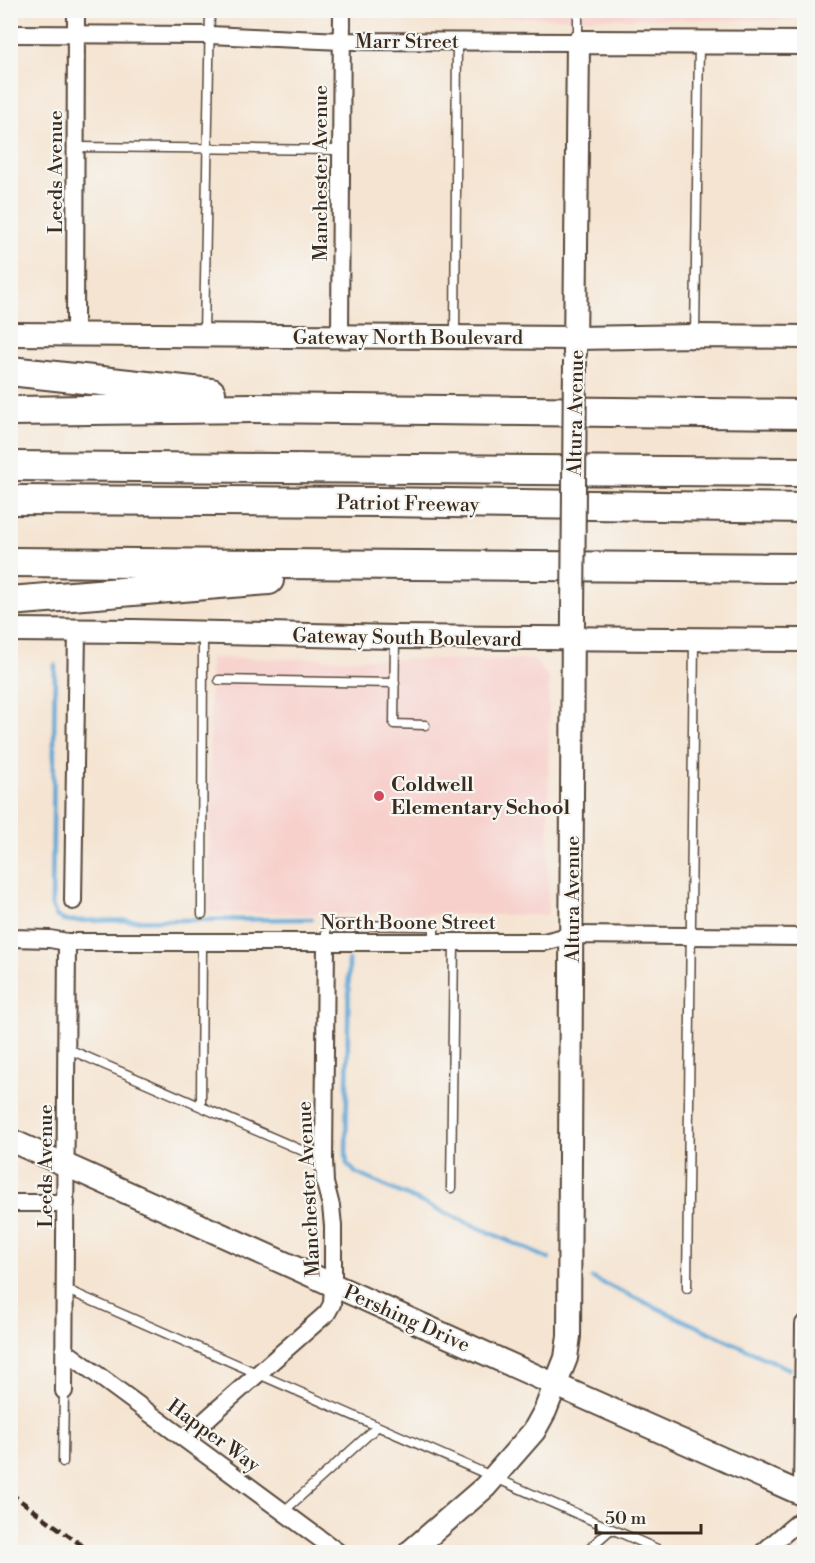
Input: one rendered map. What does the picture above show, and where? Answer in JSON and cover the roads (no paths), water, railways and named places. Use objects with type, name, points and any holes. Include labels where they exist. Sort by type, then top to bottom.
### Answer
[{"type":"highway","points":[[10,371],[212,393],[253,408]]},
{"type":"highway","points":[[10,411],[253,408],[804,414]]},
{"type":"highway","name":"Patriot Freeway","points":[[10,466],[804,472]]},
{"type":"highway","name":"Patriot Freeway","points":[[10,500],[804,507]]},
{"type":"highway","points":[[10,562],[804,568]]},
{"type":"highway","points":[[10,601],[276,580],[302,564]]},
{"type":"main road","name":"Marr Street","points":[[578,42],[804,43]]},
{"type":"main road","name":"Altura Avenue","points":[[410,1552],[485,1487],[534,1431],[545,1411],[566,1358],[569,1336],[578,42]]},
{"type":"main road","name":"Gateway North Boulevard","points":[[10,334],[455,337],[576,350],[695,336],[804,338]]},
{"type":"main road","name":"Gateway South Boulevard","points":[[10,630],[395,637],[804,640]]},
{"type":"main road","name":"Pershing Drive","points":[[10,1140],[803,1494]]},
{"type":"street","name":"Leeds Avenue","points":[[75,335],[76,10]]},
{"type":"street","name":"Manchester Avenue","points":[[340,336],[342,10]]},
{"type":"street","name":"Marr Street","points":[[10,34],[210,35],[342,41],[578,42]]},
{"type":"street","points":[[73,901],[77,631]]},
{"type":"street","name":"North Boone Street","points":[[10,938],[51,939],[67,942],[326,943],[544,942],[572,935],[804,937]]},
{"type":"street","name":"Leeds Avenue","points":[[64,1391],[67,942]]},
{"type":"street","name":"Manchester Avenue","points":[[185,1439],[327,1313],[332,1304],[333,1226],[325,1183],[324,1160],[326,943]]},
{"type":"street","points":[[10,1203],[66,1203]]},
{"type":"street","points":[[803,1494],[804,1324]]},
{"type":"street","name":"Happer Way","points":[[65,1351],[338,1552]]},
{"type":"street","points":[[763,1552],[804,1517]]},
{"type":"lane","points":[[204,336],[210,10]]},
{"type":"lane","points":[[578,10],[578,42]]},
{"type":"lane","points":[[455,337],[457,40]]},
{"type":"lane","points":[[695,336],[699,42]]},
{"type":"lane","points":[[76,147],[341,150]]},
{"type":"lane","points":[[202,633],[202,914]]},
{"type":"lane","points":[[395,637],[394,724],[425,725]]},
{"type":"lane","points":[[687,1288],[693,639]]},
{"type":"lane","points":[[219,680],[395,683]]},
{"type":"lane","points":[[201,1106],[202,942]]},
{"type":"lane","points":[[451,1188],[454,942]]},
{"type":"lane","points":[[66,1048],[324,1160]]},
{"type":"lane","points":[[65,1289],[664,1552]]},
{"type":"lane","points":[[63,1462],[64,1391]]},
{"type":"lane","points":[[283,1512],[377,1427]]},
{"type":"lane","points":[[585,1552],[610,1530]]},
{"type":"waterway","points":[[55,665],[52,906],[56,916],[65,921],[312,919]]},
{"type":"waterway","points":[[349,961],[347,1164],[356,1173],[549,1259]]},
{"type":"waterway","points":[[592,1278],[789,1369]]},
{"type":"railway","points":[[10,1493],[91,1552]]},
{"type":"place","name":"Coldwell Elementary School","points":[[379,796]]}]
